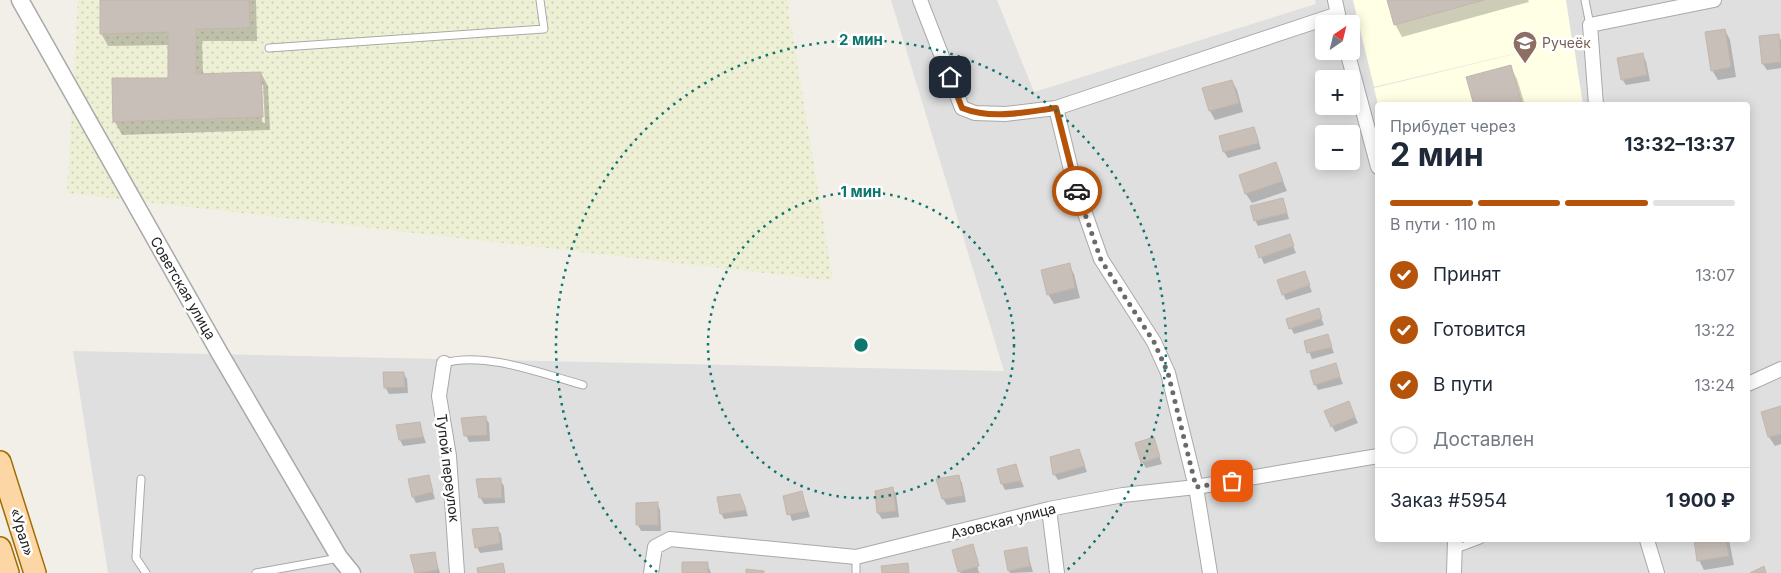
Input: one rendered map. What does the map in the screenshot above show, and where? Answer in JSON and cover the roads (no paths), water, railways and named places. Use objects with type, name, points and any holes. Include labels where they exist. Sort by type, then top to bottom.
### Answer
[{"type":"main road","name":"«Урал»","points":[[0,462],[35,573]]},
{"type":"main road","name":"«Урал»","points":[[0,548],[8,573]]},
{"type":"street","name":"Советская улица","points":[[20,0],[191,302],[339,557],[352,573]]},
{"type":"street","points":[[920,0],[962,108],[975,113],[1005,114],[1056,108],[1337,12]]},
{"type":"street","points":[[1596,102],[1590,25],[1714,0]]},
{"type":"street","points":[[1350,60],[1375,155]]},
{"type":"street","points":[[1056,108],[1074,182],[1101,260],[1154,342],[1168,373],[1196,487],[1210,573]]},
{"type":"street","name":"Тупой переулок","points":[[444,363],[439,396],[449,456],[457,573]]},
{"type":"street","points":[[1750,383],[1781,369]]},
{"type":"street","name":"Азовская улица","points":[[651,573],[655,547],[670,539],[856,557],[1049,509],[1123,495],[1196,487],[1375,457]]},
{"type":"street","points":[[1049,509],[1057,573]]},
{"type":"street","points":[[1648,542],[1658,573]]},
{"type":"street","points":[[1454,573],[1456,544]]},
{"type":"lane","points":[[269,48],[544,30],[540,0]]},
{"type":"lane","points":[[1585,0],[1590,25]]},
{"type":"lane","points":[[444,363],[460,359],[515,366],[583,385]]},
{"type":"lane","points":[[141,479],[136,558],[146,573]]},
{"type":"lane","points":[[256,573],[339,557]]},
{"type":"lane","points":[[856,557],[856,573]]},
{"type":"place","name":"Ручеёк","points":[[1525,64]]}]
